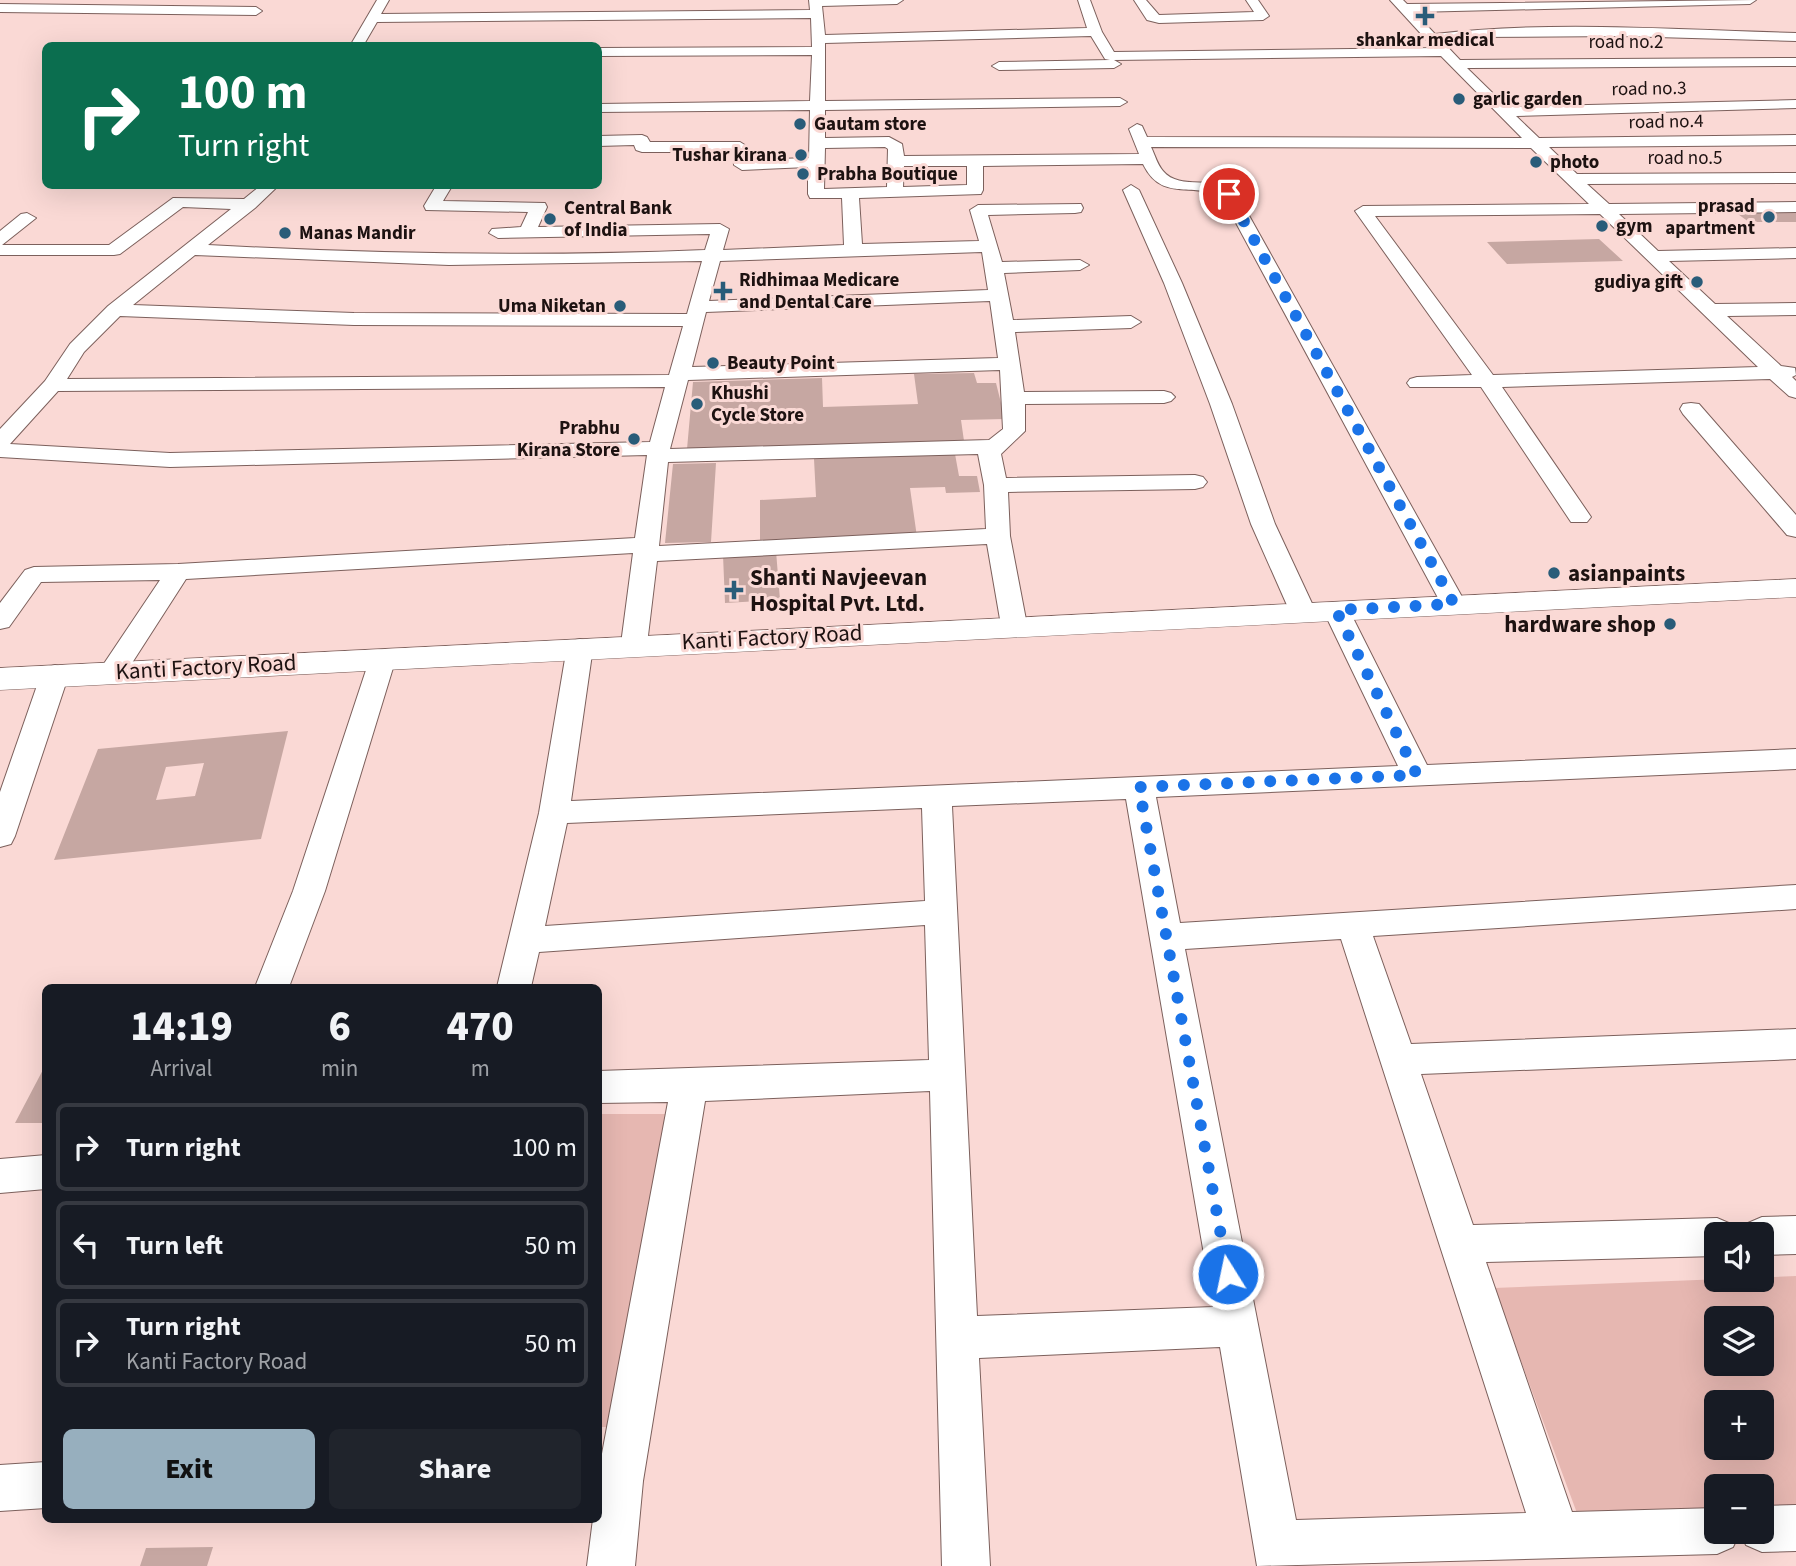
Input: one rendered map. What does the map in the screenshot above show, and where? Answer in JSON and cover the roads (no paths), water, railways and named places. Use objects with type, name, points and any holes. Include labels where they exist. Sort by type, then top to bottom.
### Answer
[{"type":"street","points":[[358,42],[383,0]]},
{"type":"street","points":[[372,18],[816,5],[897,0]]},
{"type":"street","points":[[1084,0],[1095,32],[1117,71],[1131,71]]},
{"type":"street","points":[[1140,0],[1151,17],[1158,19],[1261,18],[1263,16],[1252,0]]},
{"type":"street","points":[[1400,4],[1750,0]]},
{"type":"street","points":[[1400,4],[1503,112],[1654,256],[1712,310],[1786,372],[1796,392]]},
{"type":"street","points":[[816,5],[818,45],[811,71],[817,106],[816,194],[975,190]]},
{"type":"street","points":[[0,8],[256,10]]},
{"type":"street","points":[[602,52],[1095,32]]},
{"type":"street","points":[[1432,38],[1474,33],[1649,33],[1796,37]]},
{"type":"street","points":[[999,66],[1112,60],[1453,61]]},
{"type":"street","points":[[1377,68],[1453,61]]},
{"type":"street","name":"road no.2","points":[[1453,61],[1796,62]]},
{"type":"street","points":[[602,108],[1120,102]]},
{"type":"street","name":"road no.3","points":[[1503,112],[1796,104]]},
{"type":"street","points":[[602,141],[642,140],[642,146],[740,147],[742,165],[817,162]]},
{"type":"street","name":"road no.4","points":[[897,161],[975,161],[1143,144],[1796,140]]},
{"type":"street","points":[[817,144],[889,142],[896,147],[895,191]]},
{"type":"street","points":[[1143,144],[1159,177],[1170,183],[1209,186],[1229,194],[1454,604]]},
{"type":"street","points":[[975,161],[978,210],[990,246],[1014,398],[1014,431],[989,452],[996,485],[998,536],[1014,625]]},
{"type":"street","name":"road no.5","points":[[1574,179],[1796,178]]},
{"type":"street","points":[[0,442],[52,385],[77,348],[116,310],[266,189]]},
{"type":"street","points":[[441,189],[432,206],[539,207],[527,233]]},
{"type":"street","points":[[1130,190],[1173,283],[1221,404],[1264,524],[1303,612]]},
{"type":"street","points":[[850,193],[853,248]]},
{"type":"street","points":[[0,250],[114,250],[179,202],[249,204]]},
{"type":"street","points":[[1579,517],[1486,380],[1363,211],[1796,207]]},
{"type":"street","points":[[978,210],[1075,208]]},
{"type":"street","points":[[0,240],[27,218]]},
{"type":"street","points":[[498,233],[720,229],[659,452],[634,645]]},
{"type":"street","points":[[191,249],[480,260],[713,256],[853,248],[990,246]]},
{"type":"street","points":[[1654,256],[1796,253]]},
{"type":"street","points":[[993,268],[1080,265]]},
{"type":"street","points":[[116,310],[354,319],[696,314],[998,295]]},
{"type":"street","points":[[1712,310],[1796,309]]},
{"type":"street","points":[[1004,326],[1131,322]]},
{"type":"street","points":[[52,385],[679,378],[1008,364]]},
{"type":"street","points":[[1417,383],[1786,372]]},
{"type":"street","points":[[1014,398],[1164,397]]},
{"type":"street","points":[[1691,409],[1796,530]]},
{"type":"street","points":[[0,450],[170,460],[995,447]]},
{"type":"street","points":[[996,485],[1195,482]]},
{"type":"street","points":[[0,621],[34,575],[178,572],[647,549],[998,536]]},
{"type":"street","points":[[113,671],[178,572]]},
{"type":"street","name":"Kanti Factory Road","points":[[0,679],[383,657],[1796,587]]},
{"type":"street","points":[[1336,610],[1417,775]]},
{"type":"street","points":[[515,984],[554,813],[580,647]]},
{"type":"street","points":[[273,984],[309,891],[383,657]]},
{"type":"street","points":[[0,836],[55,674]]},
{"type":"street","points":[[554,813],[1796,759]]},
{"type":"street","points":[[1139,787],[1279,1555],[1557,1537],[1704,1531]]},
{"type":"street","points":[[937,797],[966,1566]]},
{"type":"street","points":[[1166,937],[1796,897]]},
{"type":"street","points":[[525,940],[941,912]]},
{"type":"street","points":[[1353,925],[1557,1537]]},
{"type":"street","points":[[1398,1060],[1796,1044]]},
{"type":"street","points":[[602,1087],[947,1075]]},
{"type":"street","points":[[611,1566],[609,1481],[689,1086]]},
{"type":"street","points":[[0,1176],[42,1172]]},
{"type":"street","points":[[1774,1236],[1796,1236]]},
{"type":"street","points":[[1459,1244],[1704,1237]]},
{"type":"street","points":[[957,1338],[1238,1326]]},
{"type":"street","points":[[0,1488],[42,1485]]},
{"type":"street","points":[[1774,1529],[1796,1528]]},
{"type":"place","name":"shankar medical","points":[[1425,16]]},
{"type":"place","name":"garlic garden","points":[[1459,99]]},
{"type":"place","name":"Gautam store","points":[[800,124]]},
{"type":"place","name":"Tushar kirana","points":[[801,155]]},
{"type":"place","name":"photo","points":[[1536,162]]},
{"type":"place","name":"Prabha Boutique","points":[[803,174]]},
{"type":"place","name":"prasad apartment","points":[[1769,217]]},
{"type":"place","name":"Central Bank of India","points":[[550,219]]},
{"type":"place","name":"gym","points":[[1602,226]]},
{"type":"place","name":"Manas Mandir","points":[[285,233]]},
{"type":"place","name":"gudiya gift","points":[[1697,282]]},
{"type":"place","name":"Ridhimaa Medicare and Dental Care","points":[[723,291]]},
{"type":"place","name":"Uma Niketan","points":[[620,306]]},
{"type":"place","name":"Beauty Point","points":[[713,363]]},
{"type":"place","name":"Khushi Cycle Store","points":[[697,404]]},
{"type":"place","name":"Prabhu Kirana Store","points":[[634,439]]},
{"type":"place","name":"asianpaints","points":[[1554,573]]},
{"type":"place","name":"Shanti Navjeevan Hospital Pvt. Ltd.","points":[[734,590]]},
{"type":"place","name":"hardware shop","points":[[1670,624]]}]
